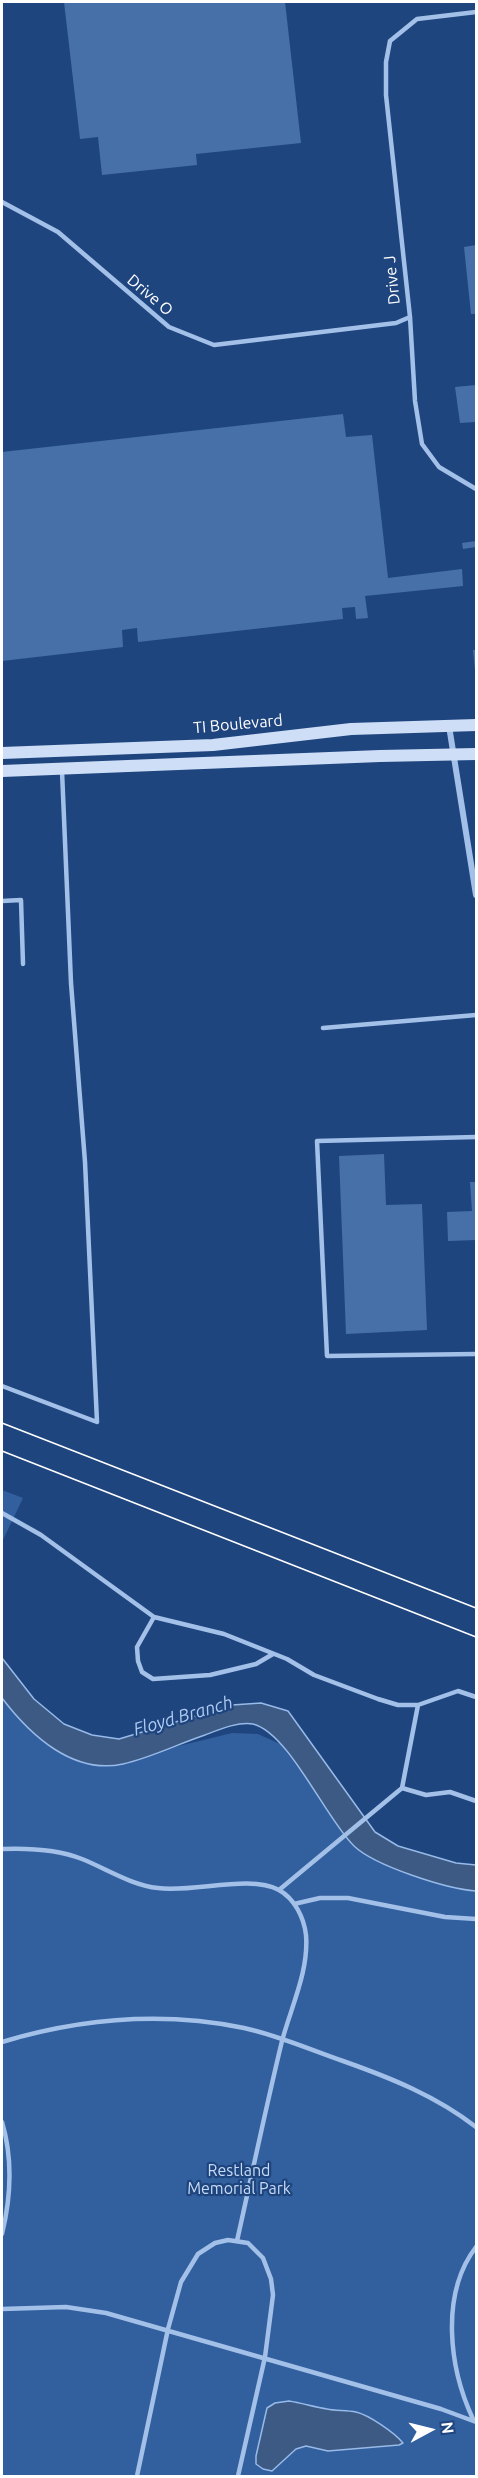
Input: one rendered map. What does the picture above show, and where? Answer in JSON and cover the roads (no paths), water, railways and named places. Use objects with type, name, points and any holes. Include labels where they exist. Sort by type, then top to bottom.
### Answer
[{"type":"street","name":"TI Boulevard","points":[[2,753],[213,745],[351,729],[477,725]]},
{"type":"street","points":[[449,726],[477,895]]},
{"type":"street","points":[[2,771],[477,754]]},
{"type":"lane","name":"Drive J","points":[[477,12],[417,19],[390,41],[386,62],[386,95],[410,317],[415,401],[422,444],[439,467],[477,489]]},
{"type":"lane","name":"Drive O","points":[[2,202],[58,232],[169,327],[214,345],[396,323],[410,317]]},
{"type":"lane","points":[[2,1386],[97,1422],[85,1162],[71,983],[62,768]]},
{"type":"lane","points":[[2,901],[21,900],[23,964]]},
{"type":"lane","points":[[323,1028],[477,1015]]},
{"type":"lane","points":[[477,1137],[317,1141],[327,1356],[477,1354]]},
{"type":"lane","points":[[2,1513],[41,1535],[154,1617],[224,1634],[314,1674],[398,1705],[418,1705],[458,1692],[477,1697]]},
{"type":"lane","points":[[154,1617],[137,1647],[142,1672],[153,1679],[210,1675],[256,1664],[273,1654]]},
{"type":"lane","points":[[279,1890],[402,1788],[418,1705]]},
{"type":"lane","points":[[402,1788],[426,1795],[450,1792],[477,1801]]},
{"type":"lane","points":[[2,1848],[30,1848],[58,1852],[81,1858],[134,1882],[156,1888],[177,1890],[259,1884],[279,1890],[294,1904],[303,1921],[306,1953],[283,2040],[237,2241]]},
{"type":"lane","points":[[294,1904],[320,1898],[348,1898],[444,1917],[477,1919]]},
{"type":"lane","points":[[2,2042],[66,2025],[128,2019],[207,2022],[246,2029],[283,2040],[410,2086],[477,2127]]},
{"type":"lane","points":[[2,2122],[10,2164],[2,2234]]},
{"type":"lane","points":[[137,2476],[168,2329],[190,2263],[205,2248],[215,2242],[237,2241],[248,2243],[263,2258],[272,2279],[273,2295],[265,2357],[238,2476]]},
{"type":"lane","points":[[475,2419],[463,2397],[457,2374],[454,2304],[463,2267],[477,2247]]},
{"type":"lane","points":[[2,2309],[48,2306],[85,2309],[168,2329],[475,2419]]},
{"type":"tram line","points":[[2,1423],[476,1608]]},
{"type":"tram line","points":[[2,1451],[476,1637]]},
{"type":"water label","name":"Floyd Branch","points":[[183,1716]]},
{"type":"park label","name":"Restland Memorial Park","points":[[239,2180]]}]
